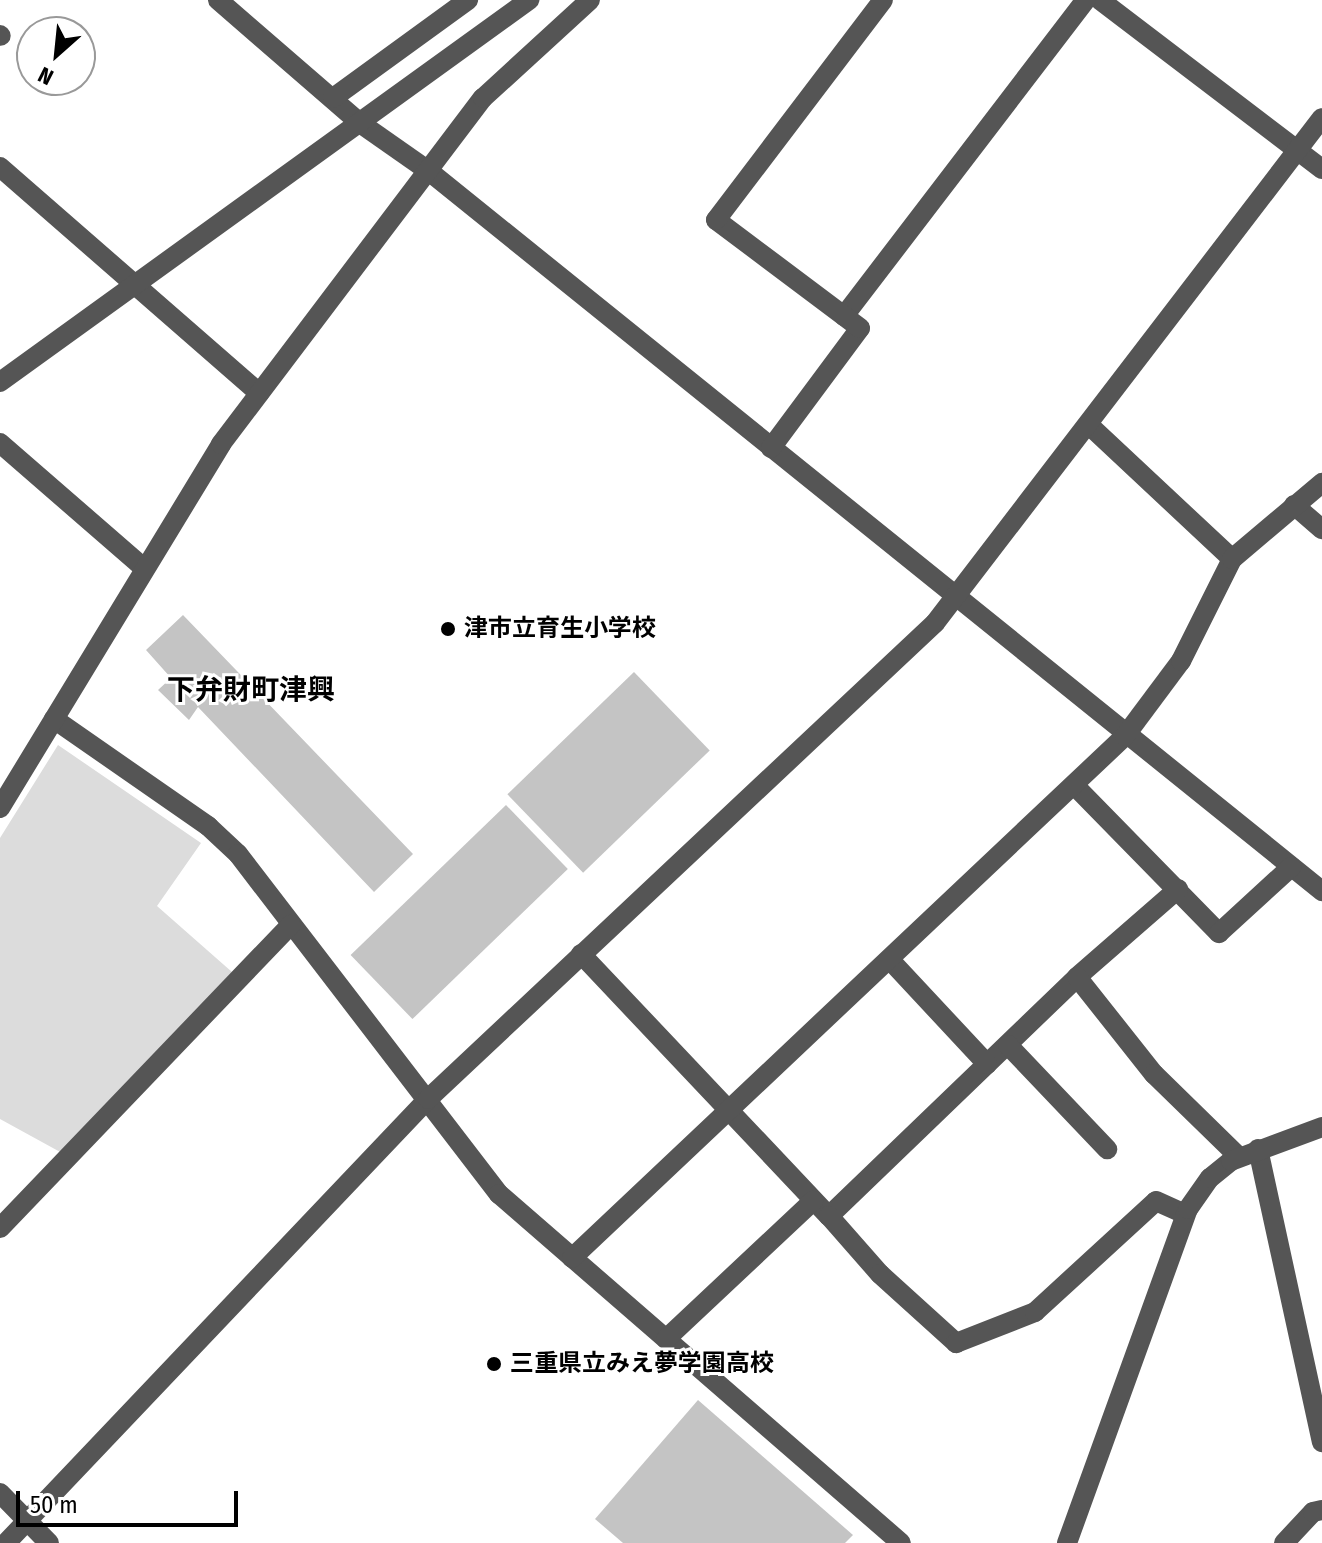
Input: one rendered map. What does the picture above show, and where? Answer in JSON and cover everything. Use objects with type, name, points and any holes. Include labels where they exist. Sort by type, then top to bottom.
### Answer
[{"type":"street","points":[[333,98],[468,0]]},
{"type":"street","points":[[0,382],[529,0]]},
{"type":"street","points":[[3,796],[54,719],[221,444],[430,172],[483,98],[590,0]]},
{"type":"street","points":[[771,448],[860,328],[716,220],[883,0]]},
{"type":"street","points":[[844,316],[1086,0]]},
{"type":"street","points":[[1100,0],[1322,169]]},
{"type":"street","points":[[233,5],[360,123],[430,172],[1125,736],[1322,891]]},
{"type":"street","points":[[6,1543],[428,1099],[957,599],[1322,118]]},
{"type":"street","points":[[0,167],[259,393]]},
{"type":"street","points":[[1089,425],[1232,559]]},
{"type":"street","points":[[0,443],[144,568]]},
{"type":"street","points":[[572,1258],[880,963],[891,961],[1125,736],[1181,661],[1232,559],[1322,483]]},
{"type":"street","points":[[1294,505],[1322,529]]},
{"type":"street","points":[[54,719],[208,826],[238,854],[499,1194],[901,1543]]},
{"type":"street","points":[[1075,786],[1219,933],[1291,867]]},
{"type":"street","points":[[829,1216],[1077,977],[1178,889]]},
{"type":"street","points":[[0,1228],[291,925]]},
{"type":"street","points":[[581,954],[880,1274],[956,1343],[1035,1312],[1156,1201],[1185,1214]]},
{"type":"street","points":[[891,961],[987,1064]]},
{"type":"street","points":[[1077,977],[1154,1074],[1248,1153],[1322,1442]]},
{"type":"street","points":[[1008,1045],[1107,1149]]},
{"type":"street","points":[[1067,1543],[1185,1214],[1210,1178],[1248,1153],[1322,1127]]},
{"type":"street","points":[[666,1339],[813,1201]]},
{"type":"street","points":[[0,1493],[49,1543]]},
{"type":"street","points":[[1284,1543],[1313,1512],[1322,1510]]},
{"type":"shaded area","points":[[58,745],[201,843],[157,906],[232,972],[62,1153],[0,1119],[0,838]]},
{"type":"building","points":[[183,615],[413,854],[374,892],[198,707],[189,720],[158,690],[171,678],[146,650]]},
{"type":"building","points":[[634,672],[710,750],[583,873],[507,794]]},
{"type":"building","points":[[506,805],[568,869],[412,1019],[351,955]]},
{"type":"building","points":[[698,1400],[853,1535],[845,1543],[623,1543],[595,1519]]},
{"type":"place","name":"津市立育生小学校","points":[[448,629]]},
{"type":"place","name":"三重県立みえ夢学園高校","points":[[494,1364]]},
{"type":"district","name":"下弁財町津興","points":[[251,690]]}]
